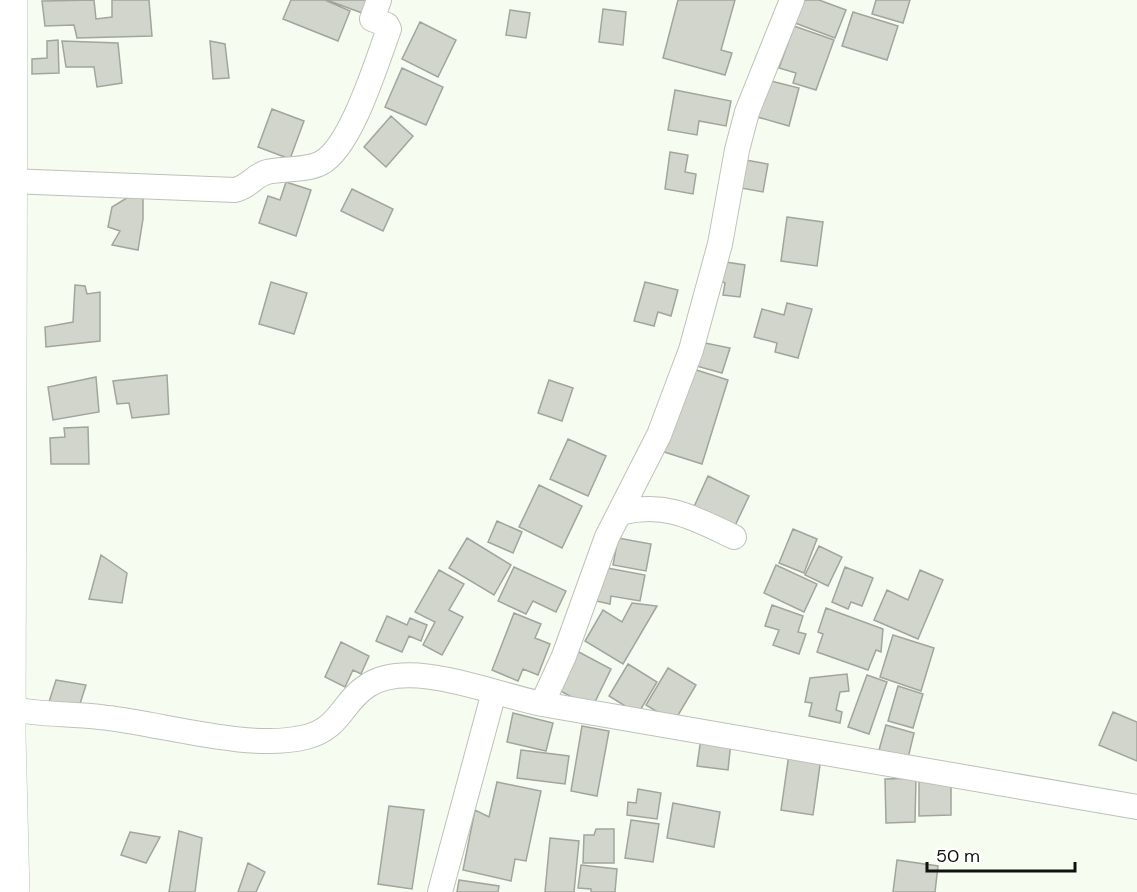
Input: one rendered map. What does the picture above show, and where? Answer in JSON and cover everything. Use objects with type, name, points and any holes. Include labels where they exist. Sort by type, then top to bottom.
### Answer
[{"type":"highway","points":[[11,0],[9,708],[13,892]]},
{"type":"street","points":[[10,181],[235,190],[251,184],[265,172],[319,165],[330,158],[365,97],[389,29],[387,25],[372,19],[379,0]]},
{"type":"street","points":[[542,704],[564,656],[607,537],[659,435],[691,350],[720,244],[737,150],[747,112],[792,0]]},
{"type":"street","points":[[620,513],[648,507],[667,510],[691,517],[734,537]]},
{"type":"street","points":[[9,708],[25,712],[112,718],[207,735],[267,740],[305,737],[325,731],[338,719],[362,688],[384,676],[414,675],[542,704],[1137,807]]},
{"type":"street","points":[[440,892],[494,692]]},
{"type":"building","points":[[94,0],[96,19],[112,17],[112,0],[149,0],[152,36],[77,38],[74,25],[45,26],[42,1]]},
{"type":"building","points":[[291,0],[325,0],[350,11],[338,41],[283,19]]},
{"type":"building","points":[[327,0],[367,0],[362,13]]},
{"type":"building","points":[[678,0],[735,0],[721,50],[732,53],[725,75],[663,58]]},
{"type":"building","points":[[804,0],[819,0],[846,10],[835,38],[795,23]]},
{"type":"building","points":[[876,0],[910,0],[903,23],[872,14]]},
{"type":"building","points":[[603,9],[626,12],[623,45],[599,42]]},
{"type":"building","points":[[510,10],[530,13],[526,38],[506,35]]},
{"type":"building","points":[[853,12],[898,26],[887,60],[842,46]]},
{"type":"building","points":[[420,22],[456,40],[438,77],[402,59]]},
{"type":"building","points":[[794,26],[834,40],[816,90],[793,83],[796,73],[779,68]]},
{"type":"building","points":[[58,40],[59,73],[32,74],[32,59],[47,58],[47,41]]},
{"type":"building","points":[[62,41],[118,43],[122,83],[97,87],[94,67],[66,67]]},
{"type":"building","points":[[210,41],[225,44],[229,78],[213,79]]},
{"type":"building","points":[[402,68],[443,87],[426,125],[385,107]]},
{"type":"building","points":[[763,79],[799,88],[789,126],[754,116]]},
{"type":"building","points":[[675,90],[731,101],[726,126],[699,121],[697,135],[668,130]]},
{"type":"building","points":[[272,109],[304,121],[290,159],[258,147]]},
{"type":"building","points":[[391,116],[413,136],[386,167],[364,147]]},
{"type":"building","points":[[670,152],[688,155],[685,172],[696,174],[693,194],[665,189]]},
{"type":"building","points":[[740,159],[768,164],[763,192],[735,187]]},
{"type":"building","points":[[286,182],[311,190],[296,236],[259,223],[268,196],[280,200]]},
{"type":"building","points":[[143,188],[143,219],[138,250],[112,245],[120,231],[108,227],[112,207]]},
{"type":"building","points":[[352,189],[393,209],[383,231],[341,211]]},
{"type":"building","points":[[787,217],[823,222],[817,266],[781,261]]},
{"type":"building","points":[[719,261],[745,265],[740,297],[723,295],[725,283],[716,278]]},
{"type":"building","points":[[271,282],[307,293],[294,334],[259,324]]},
{"type":"building","points":[[645,282],[678,290],[671,316],[658,312],[654,326],[634,321]]},
{"type":"building","points":[[75,285],[85,286],[87,294],[100,292],[100,341],[46,347],[45,327],[73,322]]},
{"type":"building","points":[[787,303],[812,309],[798,358],[775,352],[777,343],[754,337],[762,309],[784,315]]},
{"type":"building","points":[[700,342],[730,348],[722,373],[693,365]]},
{"type":"building","points":[[687,367],[728,380],[702,464],[661,451]]},
{"type":"building","points":[[167,375],[169,414],[132,418],[129,403],[117,404],[113,381]]},
{"type":"building","points":[[96,377],[99,412],[53,420],[48,387]]},
{"type":"building","points":[[549,380],[573,388],[562,421],[538,413]]},
{"type":"building","points":[[88,427],[89,464],[51,464],[50,438],[65,437],[64,428]]},
{"type":"building","points":[[568,439],[606,456],[588,496],[550,479]]},
{"type":"building","points":[[708,476],[749,496],[734,528],[693,509]]},
{"type":"building","points":[[539,485],[582,506],[562,548],[519,527]]},
{"type":"building","points":[[497,521],[522,532],[513,553],[488,542]]},
{"type":"building","points":[[793,529],[817,539],[804,573],[779,563]]},
{"type":"building","points":[[467,538],[511,565],[494,595],[449,568]]},
{"type":"building","points":[[618,538],[651,544],[646,571],[613,565]]},
{"type":"building","points":[[819,546],[842,557],[828,586],[805,575]]},
{"type":"building","points":[[101,555],[127,573],[122,603],[89,599]]},
{"type":"building","points":[[776,565],[817,584],[804,612],[764,593]]},
{"type":"building","points":[[514,567],[566,591],[556,612],[533,601],[526,614],[498,601]]},
{"type":"building","points":[[602,567],[645,575],[640,601],[611,596],[610,604],[596,601]]},
{"type":"building","points":[[845,567],[873,578],[862,606],[851,602],[848,609],[832,602]]},
{"type":"building","points":[[439,570],[464,584],[449,610],[463,617],[442,655],[423,645],[435,622],[415,612]]},
{"type":"building","points":[[920,570],[943,580],[918,639],[874,620],[887,590],[908,600]]},
{"type":"building","points":[[632,603],[657,606],[623,664],[585,641],[603,610],[622,622]]},
{"type":"building","points":[[772,605],[803,616],[798,632],[806,634],[799,654],[773,645],[779,630],[765,626]]},
{"type":"building","points":[[826,608],[883,629],[881,652],[876,650],[868,670],[817,652],[823,634],[818,632]]},
{"type":"building","points":[[514,613],[541,624],[535,638],[550,644],[538,675],[523,669],[518,681],[492,670]]},
{"type":"building","points":[[387,616],[407,625],[410,618],[427,625],[421,641],[409,636],[402,652],[376,641]]},
{"type":"building","points":[[893,635],[934,648],[921,691],[880,677]]},
{"type":"building","points":[[341,642],[369,656],[361,674],[353,670],[345,687],[325,677]]},
{"type":"building","points":[[575,650],[611,669],[592,708],[555,688]]},
{"type":"building","points":[[628,664],[657,682],[638,714],[609,696]]},
{"type":"building","points":[[668,668],[696,685],[674,722],[646,705]]},
{"type":"building","points":[[847,674],[849,691],[840,692],[836,710],[842,712],[840,723],[809,716],[812,703],[805,702],[810,678]]},
{"type":"building","points":[[867,675],[887,682],[869,734],[848,727]]},
{"type":"building","points":[[56,680],[86,685],[79,707],[48,705]]},
{"type":"building","points":[[898,686],[923,694],[913,728],[888,721]]},
{"type":"building","points":[[1113,712],[1137,722],[1137,761],[1099,745]]},
{"type":"building","points":[[513,713],[553,723],[546,751],[507,742]]},
{"type":"building","points":[[886,725],[914,733],[908,758],[879,750]]},
{"type":"building","points":[[582,726],[609,731],[597,796],[571,791]]},
{"type":"building","points":[[701,738],[731,742],[728,770],[697,766]]},
{"type":"building","points":[[521,750],[569,756],[565,784],[517,778]]},
{"type":"building","points":[[789,754],[821,758],[813,815],[781,810]]},
{"type":"building","points":[[916,778],[915,822],[886,823],[885,779]]},
{"type":"building","points":[[919,779],[951,779],[951,815],[919,816]]},
{"type":"building","points":[[497,782],[541,791],[526,861],[515,859],[511,881],[463,870],[475,810],[489,817]]},
{"type":"building","points":[[638,789],[661,793],[657,819],[627,815],[628,802],[636,803]]},
{"type":"building","points":[[673,803],[720,812],[714,847],[667,838]]},
{"type":"building","points":[[389,806],[424,810],[412,889],[378,884]]},
{"type":"building","points":[[631,820],[659,824],[653,862],[625,858]]},
{"type":"building","points":[[596,829],[614,829],[614,863],[583,863],[584,835],[594,835]]},
{"type":"building","points":[[179,831],[202,838],[195,892],[169,892]]},
{"type":"building","points":[[130,832],[160,837],[146,863],[121,855]]},
{"type":"building","points":[[550,838],[579,841],[574,892],[545,892]]},
{"type":"building","points":[[897,860],[938,866],[935,892],[893,892]]},
{"type":"building","points":[[248,863],[265,872],[256,892],[238,892]]},
{"type":"building","points":[[581,865],[617,869],[615,892],[591,892],[591,889],[578,888]]},
{"type":"building","points":[[459,880],[499,886],[498,892],[457,892]]}]
